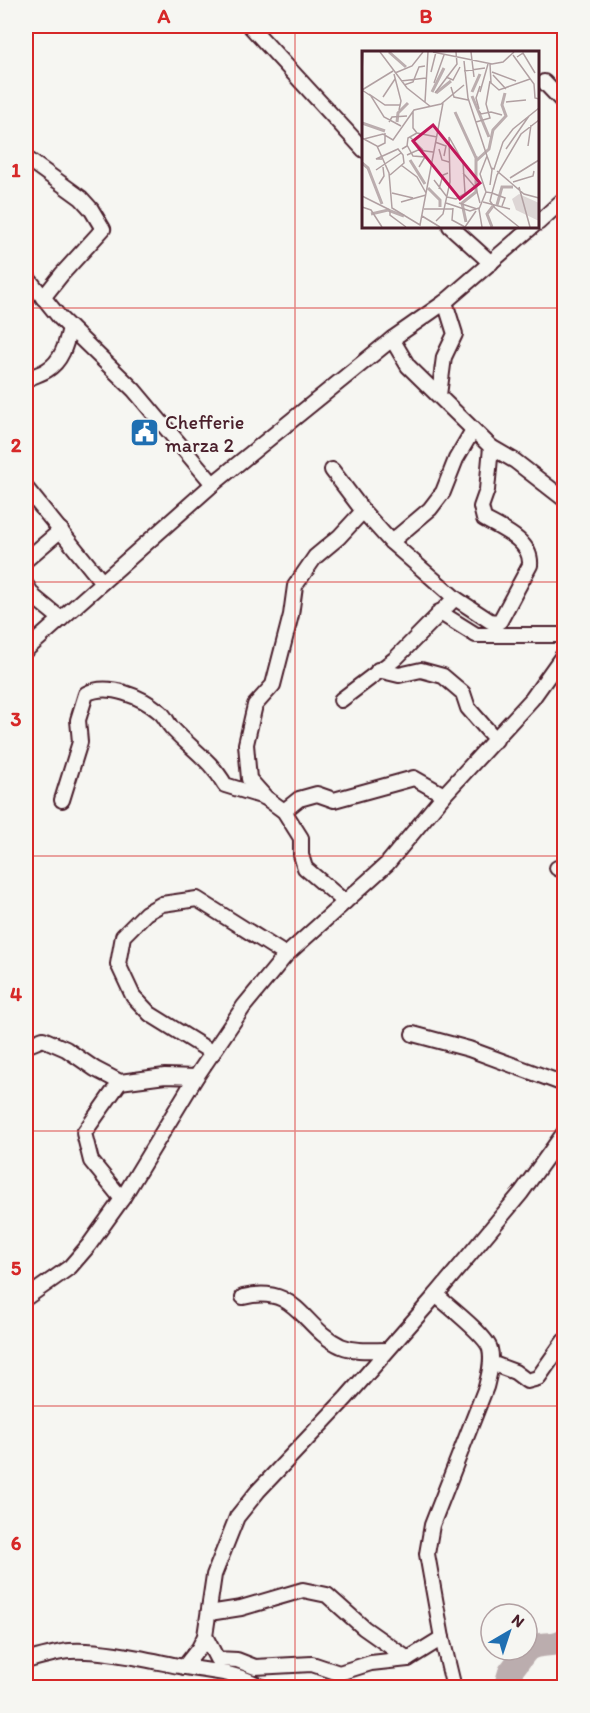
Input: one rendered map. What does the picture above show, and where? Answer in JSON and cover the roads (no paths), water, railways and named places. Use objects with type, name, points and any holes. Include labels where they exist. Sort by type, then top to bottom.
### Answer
[{"type":"street","points":[[250,26],[362,149]]},
{"type":"street","points":[[544,82],[564,103]]},
{"type":"street","points":[[26,158],[81,198],[91,209],[103,230],[43,298]]},
{"type":"street","points":[[539,221],[564,199]]},
{"type":"street","points":[[452,228],[491,263]]},
{"type":"street","points":[[26,650],[213,484],[392,339],[445,302],[531,228]]},
{"type":"street","points":[[26,276],[70,328],[134,390],[213,484]]},
{"type":"street","points":[[439,395],[444,357],[455,334],[445,302]]},
{"type":"street","points":[[26,380],[48,370],[56,361],[64,351],[70,328]]},
{"type":"street","points":[[392,339],[408,366],[491,447],[515,461],[564,499]]},
{"type":"street","points":[[391,542],[430,509],[443,492],[456,459],[473,430]]},
{"type":"street","points":[[332,470],[363,511],[391,542],[454,598],[490,621],[497,622],[503,617],[530,565],[531,557],[524,545],[506,531],[484,519],[481,507],[487,490],[491,447]]},
{"type":"street","points":[[26,488],[102,582]]},
{"type":"street","points":[[345,902],[305,868],[301,855],[301,838],[284,811],[266,798],[249,779],[246,744],[255,705],[273,685],[291,615],[295,586],[315,557],[339,537],[363,511]]},
{"type":"street","points":[[26,560],[61,530]]},
{"type":"street","points":[[26,585],[34,597],[61,619]]},
{"type":"street","points":[[341,700],[394,659],[454,598]]},
{"type":"street","points":[[439,612],[476,635],[564,635]]},
{"type":"street","points":[[26,1298],[70,1267],[89,1245],[122,1199],[196,1077],[244,1006],[286,955],[387,864],[444,795],[532,699],[564,654]]},
{"type":"street","points":[[378,670],[399,675],[420,670],[443,676],[463,693],[468,708],[496,740]]},
{"type":"street","points":[[62,800],[80,742],[78,720],[86,694],[94,689],[109,690],[139,698],[161,713],[170,726],[216,770],[225,785],[266,798]]},
{"type":"street","points":[[284,811],[299,799],[317,794],[334,800],[414,778],[444,795]]},
{"type":"street","points":[[213,1053],[159,1020],[133,996],[118,964],[123,936],[146,913],[162,904],[197,899],[286,955]]},
{"type":"street","points":[[413,1034],[469,1049],[564,1084]]},
{"type":"street","points":[[26,1046],[43,1039],[66,1049],[95,1069],[120,1082],[165,1076],[196,1077]]},
{"type":"street","points":[[120,1082],[84,1133],[91,1161],[122,1199]]},
{"type":"street","points":[[184,1667],[199,1648],[205,1635],[213,1575],[237,1517],[436,1295],[521,1193],[564,1133]]},
{"type":"street","points":[[243,1297],[259,1293],[277,1296],[294,1306],[326,1336],[340,1345],[356,1351],[387,1350]]},
{"type":"street","points":[[436,1295],[483,1337],[490,1347],[491,1363],[486,1387],[432,1526],[427,1554],[442,1638],[454,1688]]},
{"type":"street","points":[[491,1363],[515,1372],[527,1381],[538,1378],[564,1341]]},
{"type":"street","points":[[209,1613],[241,1608],[303,1590],[327,1595],[364,1628],[408,1659]]},
{"type":"street","points":[[205,1635],[217,1659],[237,1660],[255,1667],[312,1664],[339,1673],[370,1663],[408,1659],[442,1638]]},
{"type":"street","points":[[26,1661],[70,1651],[99,1653],[222,1671],[254,1682],[263,1688]]},
{"type":"waterway","points":[[539,1646],[555,1644],[564,1640]]},
{"type":"waterway","points":[[505,1688],[510,1672],[518,1662]]},
{"type":"place","name":"Chefferie marza 2","points":[[144,433]]}]
